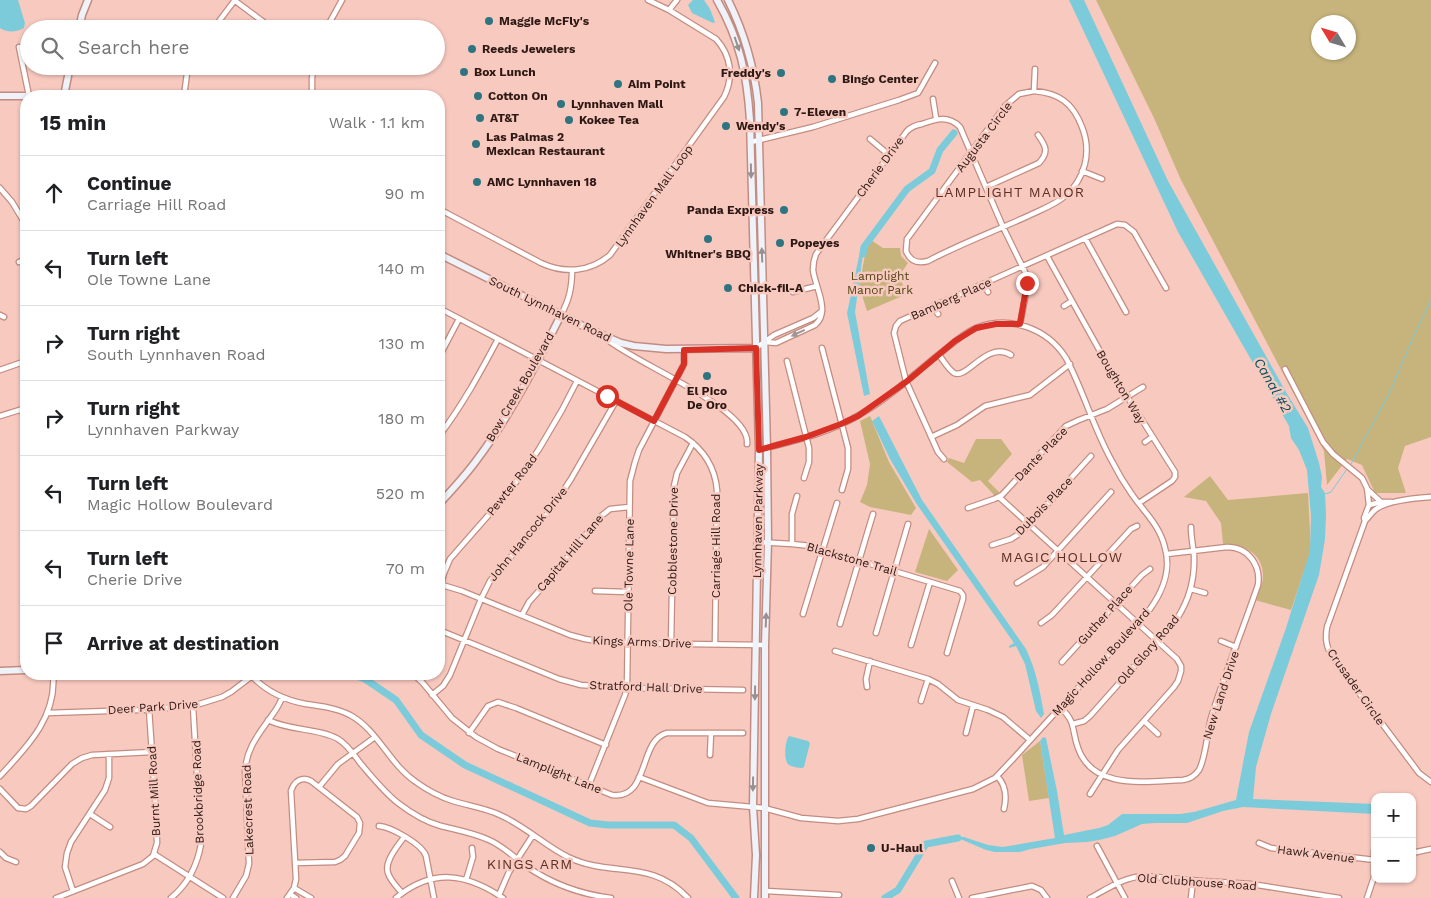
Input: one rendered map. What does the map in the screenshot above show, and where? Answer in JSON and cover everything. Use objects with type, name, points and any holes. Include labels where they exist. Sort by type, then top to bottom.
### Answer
[{"type":"main road","points":[[81,20],[88,0]]},
{"type":"main road","name":"Lynnhaven Parkway","points":[[717,0],[734,36],[743,63],[748,90],[751,142],[759,450],[753,807],[756,855],[754,898]]},
{"type":"main road","name":"Lynnhaven Parkway","points":[[728,0],[746,43],[755,78],[758,103],[768,542],[765,645],[765,895]]},
{"type":"main road","points":[[65,90],[68,75]]},
{"type":"main road","points":[[0,96],[20,96]]},
{"type":"main road","name":"South Lynnhaven Road","points":[[445,257],[603,336],[634,346],[684,350],[756,348]]},
{"type":"main road","name":"Bow Creek Boulevard","points":[[445,497],[466,474],[492,439],[518,397],[561,315]]},
{"type":"main road","points":[[0,671],[20,670]]},
{"type":"main road","points":[[756,855],[759,883],[765,895]]},
{"type":"street","points":[[220,20],[235,0],[261,20]]},
{"type":"street","points":[[331,20],[342,0]]},
{"type":"street","name":"Lynnhaven Mall Loop","points":[[445,212],[555,268],[572,270],[586,268],[596,265],[614,251],[724,97],[730,75],[729,61],[720,42],[712,35],[648,0]]},
{"type":"street","points":[[669,10],[678,0]]},
{"type":"street","points":[[19,47],[20,53]]},
{"type":"street","points":[[751,142],[809,128],[918,93],[935,63]]},
{"type":"street","points":[[1034,91],[1035,69]]},
{"type":"street","points":[[24,75],[26,90]]},
{"type":"street","points":[[185,90],[187,75]]},
{"type":"street","points":[[312,75],[312,90]]},
{"type":"street","name":"Augusta Circle","points":[[1034,91],[1047,92],[1067,102],[1077,115],[1083,128],[1086,144],[1086,158],[1082,171],[1074,186],[1057,202],[928,261],[916,262],[912,260],[905,248],[907,239],[970,153],[1005,106],[1019,94],[1034,91]]},
{"type":"street","points":[[933,99],[936,118],[946,118],[956,122],[960,127],[1027,278],[1027,288],[1020,324]]},
{"type":"street","name":"Cherie Drive","points":[[822,311],[813,271],[816,254],[910,128],[936,118]]},
{"type":"street","points":[[986,187],[1039,163],[1044,157],[1046,145],[1038,135]]},
{"type":"street","points":[[870,139],[889,155]]},
{"type":"street","points":[[1082,171],[1102,179]]},
{"type":"street","points":[[0,188],[20,215]]},
{"type":"street","name":"Bamberg Place","points":[[944,459],[938,452],[906,382],[894,336],[894,329],[900,321],[1047,256],[1113,224],[1128,226],[1134,232],[1166,288]]},
{"type":"street","points":[[1085,238],[1126,312]]},
{"type":"street","name":"Boughton Way","points":[[1047,256],[1126,397],[1174,470],[1175,477],[1172,481],[1139,503]]},
{"type":"street","points":[[561,315],[570,296],[572,270]]},
{"type":"street","points":[[984,284],[988,292]]},
{"type":"street","points":[[793,292],[817,286]]},
{"type":"street","points":[[1064,306],[1072,301]]},
{"type":"street","points":[[933,306],[938,314]]},
{"type":"street","name":"Carriage Hill Road","points":[[445,311],[654,421],[693,443],[701,450],[709,463],[716,484],[716,644]]},
{"type":"street","points":[[764,342],[776,343],[815,325],[821,318],[822,311]]},
{"type":"street","points":[[756,348],[774,335],[813,318],[822,311]]},
{"type":"street","points":[[445,346],[459,319]]},
{"type":"street","name":"Magic Hollow Boulevard","points":[[753,807],[801,818],[827,821],[847,820],[973,790],[986,783],[997,776],[1150,609],[1161,590],[1166,574],[1166,554],[1163,540],[1156,526],[1113,464],[1100,440],[1070,364],[1062,351],[1052,341],[1040,332],[1020,324],[996,324],[976,328],[955,341],[906,382],[868,410],[841,424],[806,437],[759,450]]},
{"type":"street","points":[[603,336],[619,349],[714,402],[728,413],[742,429],[747,438],[747,444]]},
{"type":"street","points":[[445,428],[480,374],[498,339]]},
{"type":"street","points":[[822,348],[848,455],[848,469],[842,490]]},
{"type":"street","name":"Ole Towne Lane","points":[[589,785],[627,688],[630,481],[639,450],[684,364],[684,350]]},
{"type":"street","points":[[939,355],[953,372],[958,374],[992,354],[1002,352],[1011,355]]},
{"type":"street","points":[[787,361],[810,455],[804,478]]},
{"type":"street","points":[[0,370],[20,363]]},
{"type":"street","points":[[931,437],[958,425],[985,406],[1030,395],[1070,364]]},
{"type":"street","points":[[1285,369],[1324,442],[1334,454],[1362,478],[1367,488],[1381,502]]},
{"type":"street","name":"Pewter Road","points":[[445,570],[450,558],[520,477],[562,410],[576,380]]},
{"type":"street","name":"Dante Place","points":[[968,508],[999,497],[1006,492],[1061,431],[1072,423],[1107,409],[1143,387]]},
{"type":"street","name":"John Hancock Drive","points":[[432,695],[447,681],[485,589],[495,574],[535,529],[571,479],[616,401]]},
{"type":"street","points":[[0,408],[1,416],[20,410]]},
{"type":"street","points":[[1145,442],[1152,437]]},
{"type":"street","name":"Cobblestone Drive","points":[[671,644],[674,486],[677,473],[693,443]]},
{"type":"street","name":"Dubois Place","points":[[992,545],[1016,536],[1091,456]]},
{"type":"street","points":[[1367,488],[1369,505],[1431,497]]},
{"type":"street","points":[[1017,583],[1038,571],[1111,492]]},
{"type":"street","points":[[792,544],[792,514],[797,496]]},
{"type":"street","points":[[999,497],[1179,663],[1181,671],[1174,688],[1118,750],[1090,794]]},
{"type":"street","points":[[1365,521],[1375,510],[1392,502]]},
{"type":"street","points":[[804,614],[837,503]]},
{"type":"street","name":"Crusader Circle","points":[[1369,505],[1327,627],[1327,649],[1419,773],[1431,782]]},
{"type":"street","name":"Capital Hill Lane","points":[[522,615],[529,602],[600,517],[610,509],[629,507]]},
{"type":"street","points":[[840,624],[873,514]]},
{"type":"street","points":[[876,634],[908,524]]},
{"type":"street","points":[[1040,623],[1048,618],[1131,529],[1137,526]]},
{"type":"street","name":"Old Glory Road","points":[[1073,724],[1088,718],[1178,617],[1191,589],[1194,573],[1192,527]]},
{"type":"street","name":"Blackstone Trail","points":[[757,542],[811,546],[960,591],[963,597],[947,652]]},
{"type":"street","name":"New Land Drive","points":[[1060,707],[1068,714],[1073,724],[1076,744],[1081,755],[1088,765],[1101,775],[1119,781],[1183,780],[1192,778],[1195,775],[1202,762],[1209,725],[1258,585],[1258,573],[1256,564],[1249,556],[1236,548],[1227,547],[1166,554]]},
{"type":"street","name":"Guther Place","points":[[1062,662],[1142,574],[1150,569]]},
{"type":"street","points":[[911,645],[930,582]]},
{"type":"street","name":"Kings Arms Drive","points":[[445,586],[570,635],[585,639],[610,643],[765,645]]},
{"type":"street","points":[[1191,589],[1205,593]]},
{"type":"street","points":[[595,591],[628,592]]},
{"type":"street","name":"Stratford Hall Drive","points":[[445,632],[570,682],[592,686],[627,688],[743,690]]},
{"type":"street","points":[[1221,640],[1236,647]]},
{"type":"street","points":[[835,650],[928,679],[938,684],[958,700],[1003,717],[1030,740]]},
{"type":"street","points":[[867,686],[866,679],[870,661]]},
{"type":"street","points":[[921,701],[928,679]]},
{"type":"street","points":[[0,776],[33,739],[46,713],[51,696],[52,680]]},
{"type":"street","name":"Deer Park Drive","points":[[46,713],[193,706],[222,697],[245,680]]},
{"type":"street","points":[[256,680],[265,688],[282,697],[304,704],[344,712],[358,720],[375,737],[400,769],[426,789],[454,802],[502,816],[560,853],[584,863],[639,871],[656,876],[673,884],[688,898]]},
{"type":"street","name":"Lamplight Lane","points":[[418,680],[452,718],[469,732],[498,749],[612,795],[620,795],[632,789],[639,777]]},
{"type":"street","name":"Lakecrest Road","points":[[233,898],[246,876],[249,864],[245,770],[247,757],[254,739],[279,706],[282,697]]},
{"type":"street","points":[[469,732],[488,706],[498,702],[606,745]]},
{"type":"street","name":"Brookbridge Road","points":[[171,898],[190,877],[196,864],[201,844],[193,706]]},
{"type":"street","points":[[966,732],[973,706]]},
{"type":"street","name":"Burnt Mill Road","points":[[56,898],[143,864],[150,860],[154,854],[157,843],[156,812],[149,709]]},
{"type":"street","points":[[268,720],[288,728],[330,736],[342,742],[382,788],[408,810],[431,822],[486,838],[541,875],[562,886],[586,894],[611,898]]},
{"type":"street","points":[[1144,721],[1158,734]]},
{"type":"street","points":[[743,733],[667,732],[660,735],[654,741],[639,777],[708,803],[753,807]]},
{"type":"street","points":[[710,755],[711,733]]},
{"type":"street","points":[[318,787],[331,772],[375,737]]},
{"type":"street","points":[[0,789],[18,808],[26,809],[76,760],[86,756],[152,752]]},
{"type":"street","points":[[73,891],[65,867],[66,853],[107,784],[110,771],[109,754]]},
{"type":"street","points":[[997,776],[1004,788],[1006,799],[1004,809]]},
{"type":"street","points":[[295,863],[335,862],[340,860],[345,856],[360,830],[360,823],[357,817],[312,781],[306,779],[300,780],[294,785],[292,792],[293,822],[295,863],[296,879],[294,888],[288,896],[296,898]]},
{"type":"street","points":[[90,814],[110,827]]},
{"type":"street","points":[[379,826],[391,829],[425,852],[434,898]]},
{"type":"street","points":[[396,898],[415,885],[444,878],[476,882],[501,896],[509,872],[533,835]]},
{"type":"street","points":[[402,893],[389,876],[387,868],[388,861],[404,837]]},
{"type":"street","name":"Hawk Avenue","points":[[1259,842],[1271,848],[1371,860]]},
{"type":"street","points":[[1097,846],[1125,898]]},
{"type":"street","points":[[466,880],[472,857],[472,848]]},
{"type":"street","points":[[1416,852],[1431,849]]},
{"type":"street","points":[[0,852],[6,858],[16,862]]},
{"type":"street","points":[[154,854],[223,898]]},
{"type":"street","name":"Old Clubhouse Road","points":[[1090,898],[1136,876],[1251,884],[1339,898]]},
{"type":"street","points":[[1191,898],[1193,880]]},
{"type":"street","points":[[952,881],[959,898]]},
{"type":"street","name":"Hawk Avenue","points":[[1367,898],[1372,883]]},
{"type":"street","points":[[972,898],[1032,886],[1041,890],[1047,898]]},
{"type":"street","points":[[294,888],[311,898]]},
{"type":"street","points":[[765,895],[839,895]]},
{"type":"green space","points":[[1096,0],[1431,0],[1431,437],[1405,446],[1398,468],[1406,493],[1375,493],[1362,465],[1347,459],[1327,485],[1324,451],[1181,180],[1154,118]]},
{"type":"green space","name":"Lamplight Manor Park","points":[[871,240],[883,248],[900,248],[901,256],[908,263],[899,276],[907,294],[867,311],[859,286],[866,250]]},
{"type":"green space","points":[[870,416],[889,462],[916,508],[911,515],[870,507],[860,502],[867,485],[870,464],[860,421]]},
{"type":"green space","points":[[976,439],[1001,439],[1012,454],[988,481],[999,492],[995,496],[980,480],[972,482],[947,462],[949,458],[964,463]]},
{"type":"green space","points":[[1210,476],[1228,500],[1308,493],[1311,550],[1291,610],[1255,600],[1263,579],[1260,561],[1244,548],[1223,544],[1221,523],[1206,501],[1184,497]]},
{"type":"green space","points":[[929,529],[958,570],[947,581],[915,572]]},
{"type":"green space","points":[[1040,741],[1049,798],[1029,801],[1022,755]]},
{"type":"water","points":[[0,0],[18,0],[24,20],[20,20],[20,29],[6,31],[0,28]]},
{"type":"water","points":[[693,0],[704,0],[715,22],[713,23],[692,13],[688,5]]},
{"type":"water","name":"Canal #2","points":[[1069,0],[1084,0],[1168,181],[1308,428],[1319,463],[1322,477],[1321,487],[1325,493],[1326,515],[1325,539],[1319,575],[1271,714],[1256,767],[1253,799],[1371,804],[1371,814],[1243,807],[1223,811],[1187,823],[1142,824],[1115,836],[1099,840],[1065,843],[1020,852],[986,850],[958,838],[964,837],[988,845],[1003,847],[1055,838],[1040,741],[1043,737],[1046,738],[1064,835],[1108,825],[1122,814],[1180,814],[1236,800],[1249,732],[1286,628],[1310,551],[1311,516],[1307,470],[1299,450],[1291,438],[1289,426],[1178,232]]},
{"type":"water","points":[[861,247],[864,247],[855,312],[870,394],[864,396],[847,313]]},
{"type":"water","points":[[879,416],[922,500],[1026,649],[1039,689],[1044,714],[1041,718],[1036,711],[1025,664],[1016,646],[1009,648],[1014,643],[916,503],[890,459],[872,421]]},
{"type":"water","points":[[789,736],[810,743],[804,767],[802,768],[787,763],[785,751]]},
{"type":"waterway","points":[[863,254],[864,247],[907,189],[932,171],[940,150],[954,133]]},
{"type":"waterway","points":[[1351,464],[1390,392],[1431,300]]},
{"type":"waterway","points":[[1325,494],[1331,492],[1347,469]]},
{"type":"waterway","points":[[366,680],[396,700],[421,735],[465,765],[590,823],[608,825],[674,825],[691,838],[736,898]]},
{"type":"waterway","points":[[885,898],[898,890],[926,844],[958,838]]},
{"type":"place","name":"Maggie McFly's","points":[[489,21]]},
{"type":"place","name":"Reeds Jewelers","points":[[472,49]]},
{"type":"place","name":"Box Lunch","points":[[464,72]]},
{"type":"place","name":"Freddy's","points":[[781,73]]},
{"type":"place","name":"Bingo Center","points":[[832,79]]},
{"type":"place","name":"Aim Point","points":[[618,84]]},
{"type":"place","name":"Cotton On","points":[[478,96]]},
{"type":"place","name":"Lynnhaven Mall","points":[[561,104]]},
{"type":"place","name":"7-Eleven","points":[[784,112]]},
{"type":"place","name":"AT&T","points":[[480,118]]},
{"type":"place","name":"Kokee Tea","points":[[569,120]]},
{"type":"place","name":"Wendy's","points":[[726,126]]},
{"type":"place","name":"Las Palmas 2 Mexican Restaurant","points":[[476,144]]},
{"type":"place","name":"AMC Lynnhaven 18","points":[[477,182]]},
{"type":"place","name":"Panda Express","points":[[784,210]]},
{"type":"place","name":"Whitner's BBQ","points":[[708,239]]},
{"type":"place","name":"Popeyes","points":[[780,243]]},
{"type":"place","name":"Chick-fil-A","points":[[728,288]]},
{"type":"place","name":"El Pico De Oro","points":[[707,376]]},
{"type":"place","name":"U-Haul","points":[[871,848]]},
{"type":"district","name":"LAMPLIGHT MANOR","points":[[1010,192]]},
{"type":"district","name":"MAGIC HOLLOW","points":[[1062,557]]},
{"type":"district","name":"KINGS ARM","points":[[530,864]]},
{"type":"route","points":[[607,396],[654,421],[684,364],[684,350],[756,348],[759,450],[775,446],[806,437],[858,416],[906,382],[955,341],[976,328],[1006,323],[1020,324],[1027,283]]}]
